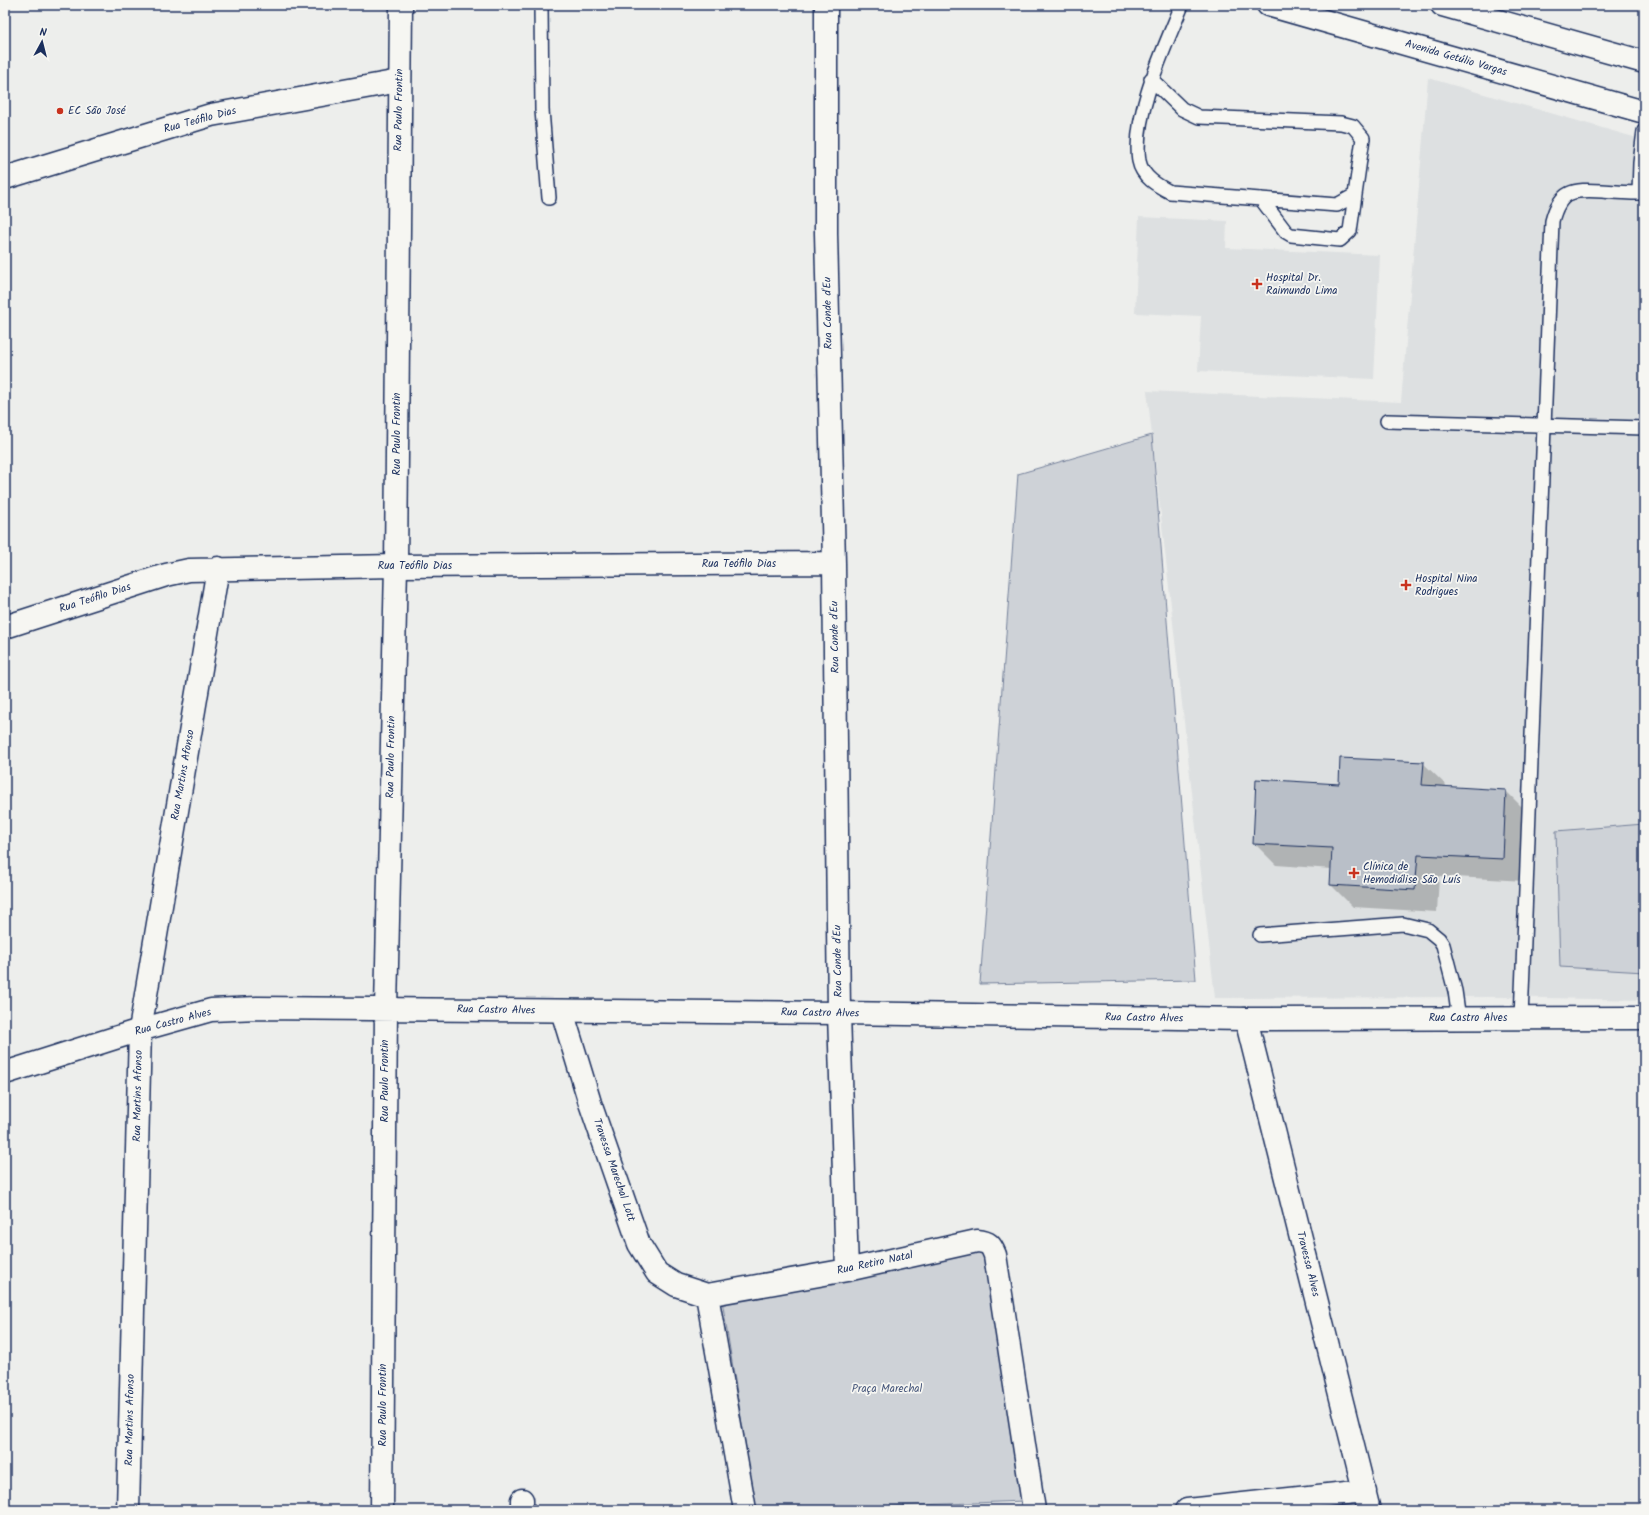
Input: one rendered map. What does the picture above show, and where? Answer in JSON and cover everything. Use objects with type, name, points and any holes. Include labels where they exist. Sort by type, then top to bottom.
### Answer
[{"type":"street","name":"Rua Paulo Frontin","points":[[382,1510],[386,1009],[396,566],[399,81],[401,5]]},
{"type":"street","name":"Rua Conde d'Eu","points":[[826,5],[826,233],[834,563],[839,1013],[847,1270]]},
{"type":"street","name":"Avenida Getúlio Vargas","points":[[1268,5],[1644,112]]},
{"type":"street","points":[[1442,5],[1644,62]]},
{"type":"street","name":"Rua Teófilo Dias","points":[[5,178],[211,115],[399,81]]},
{"type":"street","name":"Rua Teófilo Dias","points":[[5,627],[166,575],[189,570],[218,568],[396,566],[834,563]]},
{"type":"street","name":"Rua Martins Afonso","points":[[128,1510],[140,1030],[218,568]]},
{"type":"street","name":"Rua Castro Alves","points":[[5,1073],[140,1030],[210,1010],[257,1008],[839,1013],[1246,1019],[1644,1018]]},
{"type":"street","name":"Travessa Marechal Lott","points":[[562,1011],[590,1103],[639,1244],[658,1274],[676,1285],[707,1295]]},
{"type":"street","name":"Travessa Alves","points":[[1246,1019],[1367,1501]]},
{"type":"street","name":"Rua Retiro Natal","points":[[707,1295],[847,1270],[977,1241],[986,1241],[992,1246],[995,1255],[1034,1510]]},
{"type":"street","points":[[707,1295],[745,1510]]},
{"type":"street","points":[[1187,1510],[1367,1501]]},
{"type":"lane","points":[[541,5],[542,110],[549,198]]},
{"type":"lane","points":[[1182,5],[1151,79],[1139,130],[1139,162],[1152,183],[1170,192],[1337,205],[1355,195]]},
{"type":"lane","points":[[1151,79],[1182,109],[1199,117],[1341,123],[1353,126],[1363,138],[1350,231],[1340,240],[1291,235],[1286,232],[1260,199]]},
{"type":"lane","points":[[1521,1018],[1552,221],[1555,210],[1560,201],[1567,194],[1578,190],[1642,194],[1640,163],[1644,131]]},
{"type":"lane","points":[[1387,421],[1644,428]]},
{"type":"lane","points":[[1260,935],[1403,924],[1428,930],[1439,939],[1443,945],[1455,990],[1459,1018]]},
{"type":"shaded area","name":"Hospital Nina Rodrigues","points":[[1428,78],[1644,140],[1644,1000],[1501,997],[1215,998],[1147,391],[1401,402]]},
{"type":"shaded area","name":"Hospital Dr. Raimundo Lima","points":[[1139,217],[1227,221],[1226,248],[1380,255],[1374,379],[1198,371],[1201,316],[1135,313]]},
{"type":"green space","points":[[1152,435],[1196,980],[980,984],[1018,474]]},
{"type":"green space","points":[[1644,824],[1644,972],[1560,967],[1556,831]]},
{"type":"green space","name":"Praça Marechal","points":[[983,1251],[1025,1501],[894,1506],[846,1510],[756,1510],[722,1300]]},
{"type":"building","points":[[1340,758],[1424,762],[1422,785],[1506,790],[1503,859],[1418,855],[1415,890],[1330,885],[1332,848],[1253,844],[1256,779],[1339,784]]},
{"type":"place","name":"EC São José","points":[[60,111]]},
{"type":"place","name":"Hospital Dr. Raimundo Lima","points":[[1257,284]]},
{"type":"place","name":"Hospital Nina Rodrigues","points":[[1406,585]]},
{"type":"place","name":"Clínica de Hemodiálise São Luís","points":[[1354,873]]}]
